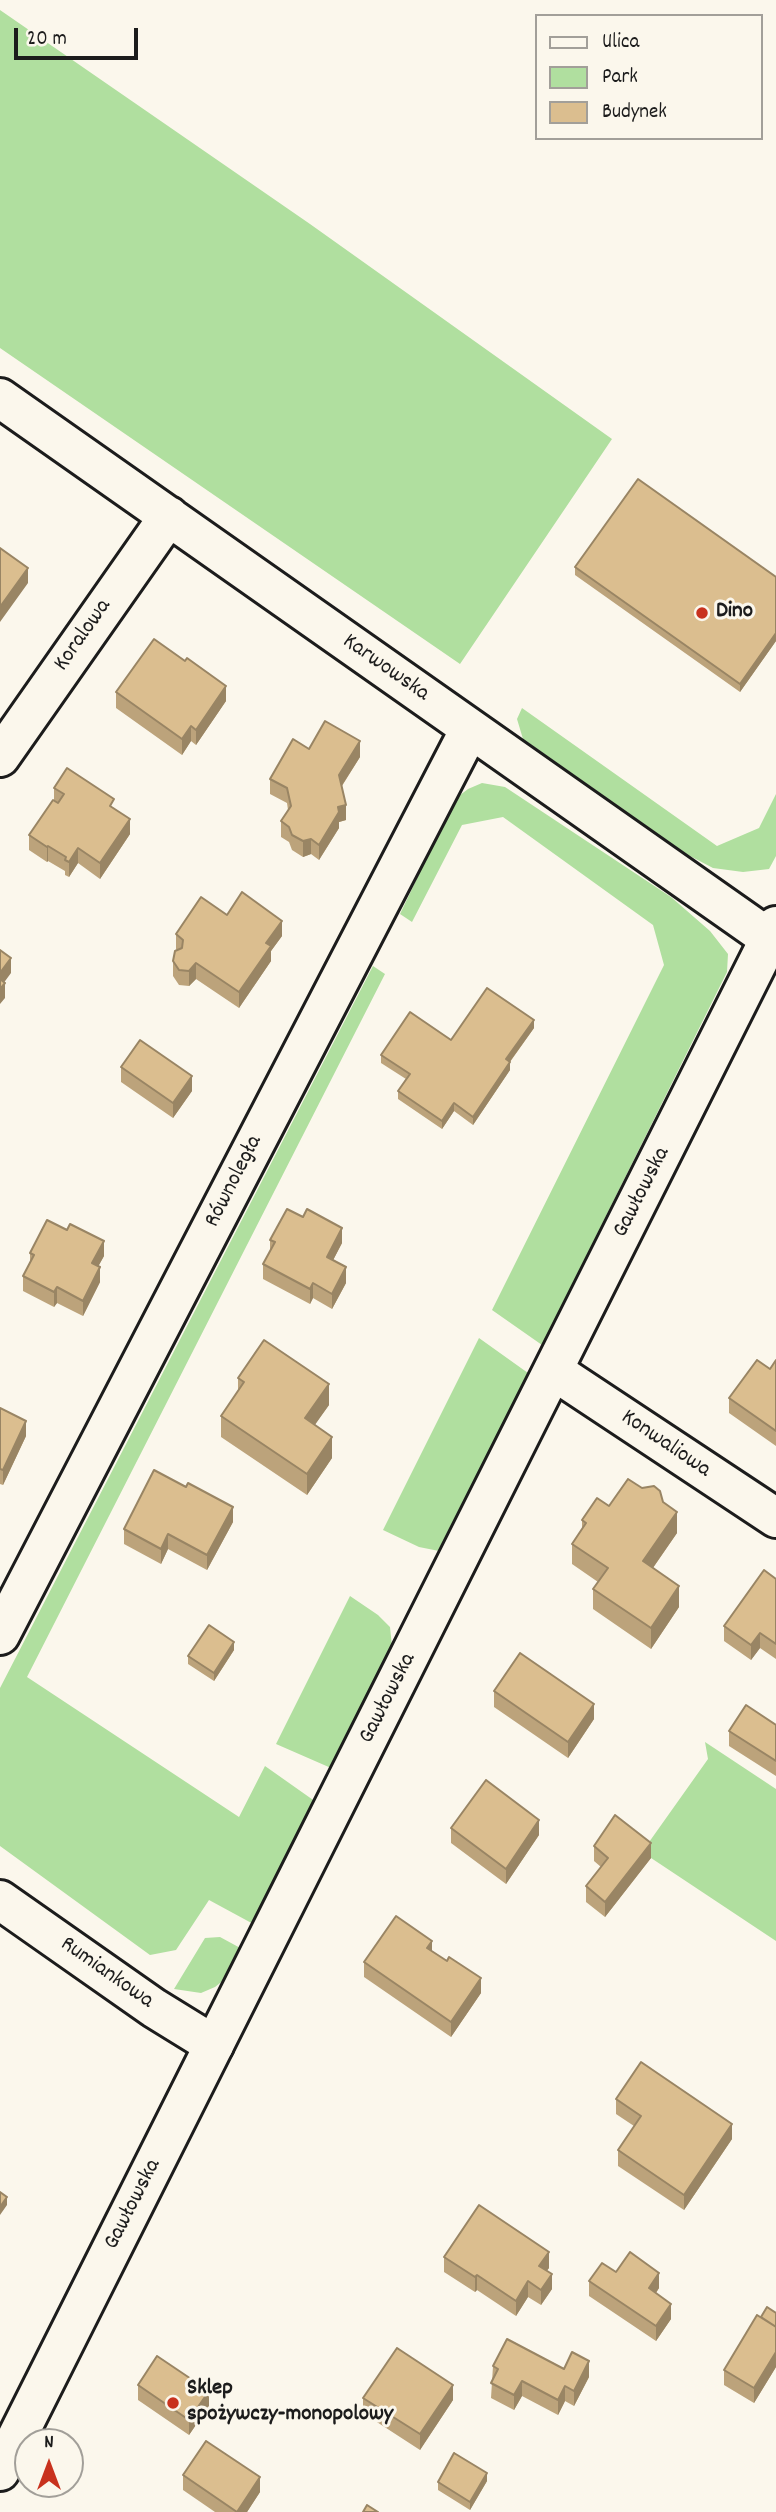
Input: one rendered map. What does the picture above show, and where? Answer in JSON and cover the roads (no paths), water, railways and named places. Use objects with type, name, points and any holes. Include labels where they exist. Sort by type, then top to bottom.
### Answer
[{"type":"street","name":"Karwowska","points":[[0,398],[470,729],[773,933]]},
{"type":"street","name":"Koralowa","points":[[0,757],[169,516]]},
{"type":"street","name":"Równoległa","points":[[0,1635],[470,729]]},
{"type":"street","name":"Gawłowska","points":[[2,2464],[773,933]]},
{"type":"street","name":"Konwaliowa","points":[[554,1371],[776,1518]]},
{"type":"street","name":"Rumiankowa","points":[[0,1900],[154,2008],[214,2045]]},
{"type":"place","name":"Dino","points":[[702,613]]},
{"type":"place","name":"Sklep spożywczy-monopolowy","points":[[173,2403]]}]
